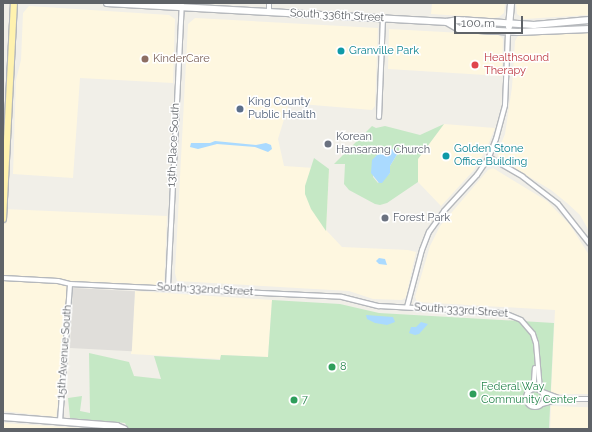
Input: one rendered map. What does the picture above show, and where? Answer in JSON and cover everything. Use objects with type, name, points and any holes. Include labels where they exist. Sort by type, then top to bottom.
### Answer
[{"type":"main road","points":[[3,219],[14,3]]},
{"type":"main road","name":"South 336th Street","points":[[107,3],[182,5],[269,12],[447,22],[458,20],[540,25],[589,20]]},
{"type":"main road","points":[[508,32],[510,3]]},
{"type":"main road","name":"South 336th Street","points":[[447,22],[459,29],[508,32],[554,32],[589,29]]},
{"type":"main road","points":[[3,417],[60,421],[122,428]]},
{"type":"street","points":[[269,3],[269,12]]},
{"type":"street","name":"13th Place South","points":[[168,287],[182,5]]},
{"type":"street","points":[[378,117],[383,19]]},
{"type":"street","points":[[407,307],[422,250],[429,232],[436,221],[472,181],[489,157],[501,125],[504,111],[508,32]]},
{"type":"street","points":[[489,157],[523,177],[558,204],[589,243]]},
{"type":"street","name":"South 332nd Street","points":[[3,278],[58,281],[70,284],[168,287],[342,297],[371,305],[407,307]]},
{"type":"street","name":"15th Avenue South","points":[[60,421],[70,284]]},
{"type":"street","name":"South 333rd Street","points":[[407,307],[498,312],[513,315],[525,323],[533,334],[541,391]]},
{"type":"street","name":"South 333rd Street","points":[[528,391],[534,381],[537,356]]},
{"type":"street","points":[[561,399],[534,408],[528,404],[525,398],[528,391],[532,389],[541,391],[551,397],[561,399],[589,399]]},
{"type":"street","points":[[541,391],[544,398],[541,405]]},
{"type":"shaded area","points":[[432,3],[505,3],[504,13],[499,17],[494,18],[431,14]]},
{"type":"shaded area","points":[[516,3],[589,3],[589,15],[524,19],[517,14]]},
{"type":"shaded area","points":[[29,6],[169,15],[175,19],[173,83],[80,78],[73,178],[13,174],[16,80],[21,60],[23,13]]},
{"type":"shaded area","points":[[195,18],[378,28],[375,106],[372,110],[289,103],[278,139],[284,166],[329,169],[326,230],[342,247],[408,250],[416,252],[406,297],[402,300],[373,299],[349,291],[177,281],[175,273],[188,24]]},
{"type":"shaded area","points":[[389,29],[499,35],[503,39],[502,76],[388,69]]},
{"type":"shaded area","points":[[589,32],[589,231],[580,215],[567,203],[551,190],[498,158],[498,151],[505,134],[512,87],[515,41],[518,36]]},
{"type":"shaded area","points":[[444,124],[495,128],[486,150],[474,170],[441,206],[418,182],[418,159]]},
{"type":"shaded area","points":[[493,168],[547,201],[570,225],[589,255],[589,394],[551,394],[555,310],[417,302],[415,297],[430,246],[440,226],[488,170]]},
{"type":"shaded area","points":[[3,209],[167,216],[164,287],[70,284],[66,345],[56,417],[3,411]]},
{"type":"shaded area","points":[[73,288],[135,291],[132,351],[70,348]]},
{"type":"shaded area","points":[[135,291],[272,300],[268,357],[221,355],[220,359],[131,354]]},
{"type":"shaded area","points":[[551,406],[589,407],[588,429],[550,429]]},
{"type":"shaded area","points":[[3,423],[93,429],[3,429]]},
{"type":"green space","points":[[444,124],[418,159],[418,182],[387,203],[380,205],[375,204],[349,190],[344,184],[345,164],[334,164],[372,126],[376,128],[385,126],[420,135]],"holes":[[[392,149],[398,153],[390,166],[390,173],[378,183],[373,177],[375,157]]]},
{"type":"green space","points":[[314,158],[329,169],[326,231],[311,209],[305,194],[305,186]]},
{"type":"green space","points":[[272,300],[340,304],[379,313],[554,323],[549,429],[128,429],[125,423],[70,418],[68,398],[82,396],[80,411],[90,413],[89,353],[129,362],[134,376],[161,379],[154,356],[220,360],[221,355],[268,357]]},
{"type":"water","points":[[215,141],[256,145],[266,143],[271,145],[272,149],[268,152],[255,147],[217,144],[198,149],[190,147],[191,143],[210,143]]},
{"type":"water","points":[[392,149],[396,149],[398,153],[390,166],[390,173],[382,183],[379,183],[371,173],[372,160],[377,155]]},
{"type":"water","points":[[379,258],[385,259],[387,265],[379,264],[376,261]]},
{"type":"water","points":[[366,315],[393,317],[395,322],[387,325],[375,323],[367,319]]},
{"type":"water","points":[[421,322],[428,324],[419,334],[415,335],[409,333],[411,327],[416,327]]},
{"type":"place","name":"Granville Park","points":[[341,51]]},
{"type":"place","name":"KinderCare","points":[[145,59]]},
{"type":"place","name":"Healthsound Therapy","points":[[475,65]]},
{"type":"place","name":"King County Public Health","points":[[240,109]]},
{"type":"place","name":"Korean Hansarang Church","points":[[328,144]]},
{"type":"place","name":"Golden Stone Office Building","points":[[446,156]]},
{"type":"place","name":"Forest Park","points":[[385,218]]},
{"type":"place","name":"8","points":[[332,367]]},
{"type":"place","name":"Federal Way Community Center","points":[[473,394]]},
{"type":"place","name":"7","points":[[294,400]]}]
